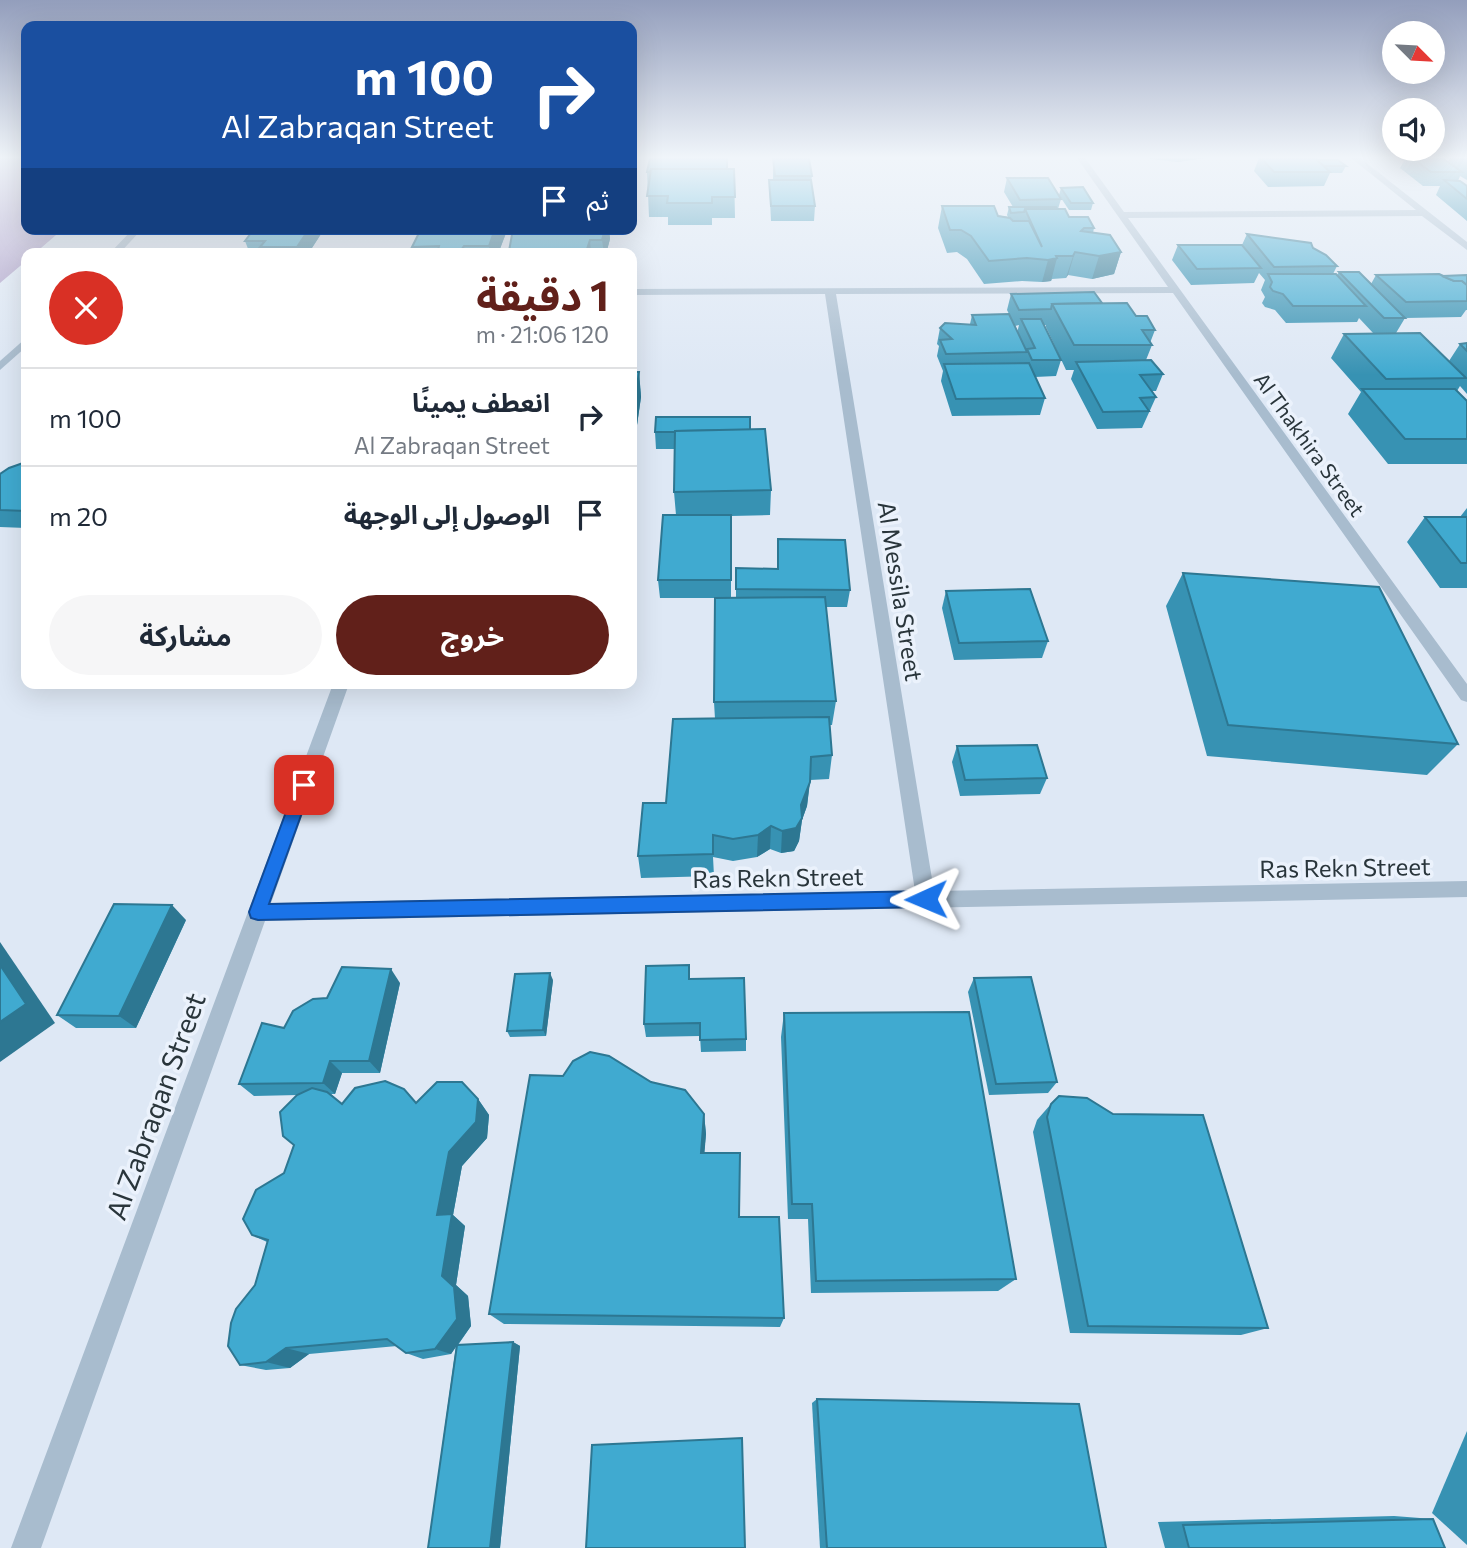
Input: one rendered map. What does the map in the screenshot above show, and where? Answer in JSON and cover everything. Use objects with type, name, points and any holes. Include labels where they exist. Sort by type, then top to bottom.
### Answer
[{"type":"street","name":"Al Thakhira Street","points":[[1133,230],[1467,696]]},
{"type":"street","points":[[1446,230],[1467,247]]},
{"type":"street","points":[[120,248],[132,235]]},
{"type":"street","points":[[637,292],[1175,290]]},
{"type":"street","name":"Al Messila Street","points":[[830,291],[926,899]]},
{"type":"street","points":[[0,367],[21,346]]},
{"type":"street","name":"Al Zabraqan Street","points":[[26,1548],[339,689]]},
{"type":"street","name":"Ras Rekn Street","points":[[258,912],[1467,889]]},
{"type":"shaded area","points":[[0,230],[21,230],[21,235],[56,235],[41,248],[21,248],[21,265],[0,283]]},
{"type":"building","points":[[961,230],[1034,230],[1042,247],[1035,230],[1082,230],[1110,235],[1121,252],[1099,256],[1075,252],[1073,256],[1056,256],[1057,258],[1048,260],[1027,258],[989,261],[971,236]]},
{"type":"building","points":[[1247,234],[1311,243],[1313,248],[1326,255],[1337,266],[1274,267]]},
{"type":"building","points":[[250,235],[305,235],[297,247],[260,247],[265,241],[245,241]]},
{"type":"building","points":[[418,235],[493,235],[489,246],[412,247]]},
{"type":"building","points":[[512,235],[603,235],[602,240],[590,240],[587,248],[510,248]]},
{"type":"building","points":[[1178,245],[1242,245],[1261,268],[1197,269]]},
{"type":"building","points":[[1339,272],[1359,272],[1405,318],[1384,318]]},
{"type":"building","points":[[1268,274],[1336,274],[1366,306],[1293,306],[1283,294],[1273,291]]},
{"type":"building","points":[[1439,274],[1467,285],[1467,301],[1406,302],[1376,275]]},
{"type":"building","points":[[1467,275],[1467,285],[1442,276]]},
{"type":"building","points":[[1094,292],[1102,303],[1052,304],[1051,309],[1019,310],[1011,294]]},
{"type":"building","points":[[1127,303],[1136,316],[1147,316],[1155,330],[1142,330],[1152,345],[1074,345],[1052,304]]},
{"type":"building","points":[[1009,314],[1027,352],[946,354],[940,340],[952,339],[940,328],[945,323],[976,325],[972,315]]},
{"type":"building","points":[[1021,319],[1041,319],[1061,360],[1032,360],[1027,349],[1035,348]]},
{"type":"building","points":[[1420,333],[1466,378],[1386,379],[1344,334]]},
{"type":"building","points":[[1151,360],[1163,374],[1140,375],[1156,397],[1140,398],[1149,411],[1103,412],[1076,362]]},
{"type":"building","points":[[1029,363],[1045,398],[956,399],[944,364]]},
{"type":"building","points":[[1362,389],[1455,389],[1467,401],[1467,439],[1405,439]]},
{"type":"building","points":[[656,417],[750,417],[750,430],[655,432]]},
{"type":"building","points":[[765,429],[771,490],[674,492],[675,431]]},
{"type":"building","points":[[21,464],[21,511],[0,510],[0,474]]},
{"type":"building","points":[[663,515],[731,515],[731,580],[658,580]]},
{"type":"building","points":[[1425,517],[1467,517],[1467,563],[1461,563]]},
{"type":"building","points":[[778,539],[845,540],[850,590],[736,589],[736,568],[778,569]]},
{"type":"building","points":[[1183,573],[1379,587],[1458,744],[1228,725]]},
{"type":"building","points":[[1030,589],[1048,641],[959,643],[946,591]]},
{"type":"building","points":[[825,597],[836,701],[714,702],[715,598]]},
{"type":"building","points":[[829,717],[832,755],[811,757],[810,782],[801,805],[802,818],[796,828],[782,831],[771,826],[758,835],[733,839],[713,835],[713,854],[638,856],[643,803],[666,803],[673,719]]},
{"type":"building","points":[[1037,745],[1047,778],[965,780],[957,746]]},
{"type":"building","points":[[114,904],[172,905],[119,1016],[57,1015]]},
{"type":"building","points":[[0,965],[26,1004],[0,1022]]},
{"type":"building","points":[[689,965],[689,979],[744,978],[746,1039],[700,1040],[700,1023],[644,1024],[646,966]]},
{"type":"building","points":[[342,967],[391,969],[369,1061],[330,1061],[323,1083],[239,1084],[262,1023],[284,1028],[293,1011],[313,999],[327,998]]},
{"type":"building","points":[[550,973],[543,1030],[507,1031],[515,974]]},
{"type":"building","points":[[1031,977],[1057,1082],[996,1084],[974,978]]},
{"type":"building","points":[[969,1012],[1016,1279],[816,1281],[812,1204],[792,1204],[784,1013]]},
{"type":"building","points":[[590,1052],[609,1056],[651,1082],[685,1090],[704,1114],[701,1153],[740,1153],[739,1217],[779,1217],[784,1318],[489,1314],[530,1075],[563,1076],[573,1061]]},
{"type":"building","points":[[385,1081],[404,1089],[416,1103],[437,1082],[462,1082],[478,1099],[476,1122],[449,1152],[437,1215],[452,1214],[442,1276],[454,1287],[457,1319],[435,1349],[406,1353],[387,1339],[286,1348],[266,1362],[240,1365],[228,1346],[231,1323],[236,1309],[255,1285],[268,1240],[252,1235],[243,1219],[256,1190],[284,1173],[294,1145],[283,1136],[280,1112],[297,1095],[312,1088],[327,1092],[342,1104],[355,1088]]},
{"type":"building","points":[[1059,1096],[1087,1098],[1113,1114],[1203,1115],[1268,1328],[1088,1326],[1047,1117],[1051,1104]]},
{"type":"building","points":[[513,1342],[490,1548],[428,1548],[457,1345]]},
{"type":"building","points":[[817,1399],[1079,1404],[1106,1548],[827,1548]]},
{"type":"building","points":[[742,1438],[745,1548],[586,1548],[592,1445]]},
{"type":"building","points":[[1433,1519],[1445,1548],[1189,1548],[1183,1525]]},
{"type":"route","points":[[304,785],[258,912],[926,899]]}]
